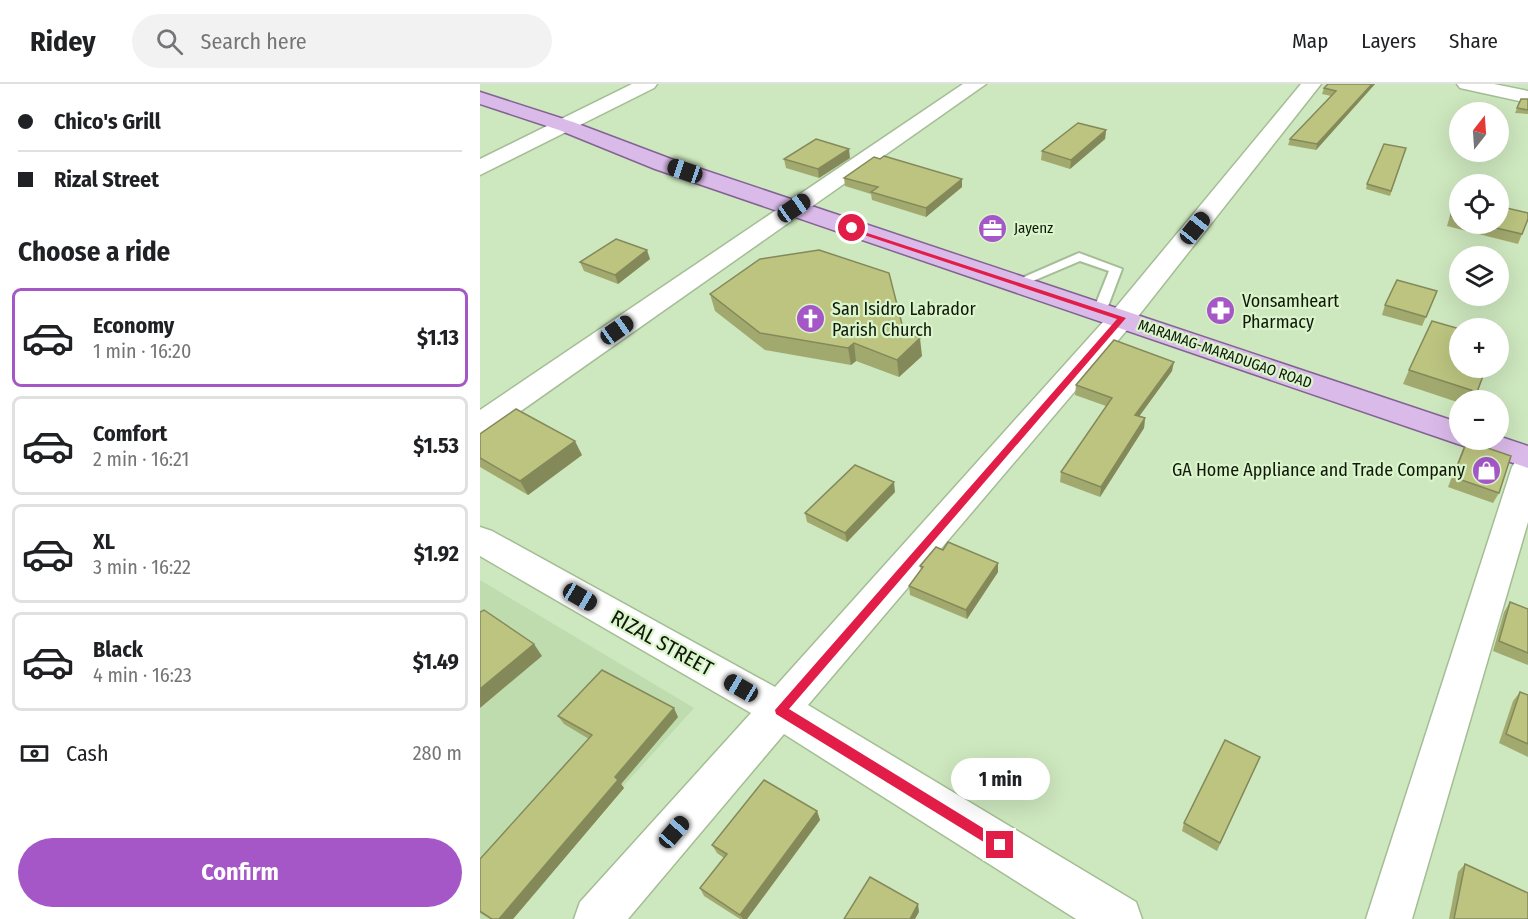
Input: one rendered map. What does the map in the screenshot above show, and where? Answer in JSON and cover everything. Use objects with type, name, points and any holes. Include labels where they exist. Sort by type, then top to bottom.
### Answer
[{"type":"main road","name":"MARAMAG-MARADUGAO ROAD","points":[[480,98],[566,126],[663,164],[1449,430]]},
{"type":"main road","points":[[1507,450],[1528,457]]},
{"type":"street","points":[[480,168],[647,84]]},
{"type":"street","points":[[480,425],[976,84]]},
{"type":"street","points":[[597,919],[781,710],[1111,315],[1311,84]]},
{"type":"street","points":[[1467,84],[1528,97]]},
{"type":"street","points":[[1389,919],[1528,467]]},
{"type":"street","name":"RIZAL STREET","points":[[480,540],[781,710],[1119,919]]},
{"type":"lane","points":[[1016,283],[1079,257],[1116,269],[1111,315]]},
{"type":"shaded area","points":[[480,580],[694,708],[503,919],[480,919]]},
{"type":"building","points":[[1328,84],[1372,84],[1317,144],[1290,139],[1336,91],[1324,88]]},
{"type":"building","points":[[1521,99],[1528,99],[1528,110],[1517,108]]},
{"type":"building","points":[[1078,123],[1106,130],[1071,160],[1042,151]]},
{"type":"building","points":[[816,139],[849,149],[818,169],[784,159]]},
{"type":"building","points":[[1384,144],[1406,148],[1391,191],[1367,184]]},
{"type":"building","points":[[884,156],[962,179],[926,208],[871,192],[878,187],[844,178],[874,157],[880,159]]},
{"type":"building","points":[[1509,209],[1528,213],[1522,234],[1509,231]]},
{"type":"building","points":[[616,239],[647,250],[615,275],[580,262]]},
{"type":"building","name":"San Isidro Labrador Parish Church","points":[[819,250],[889,273],[904,332],[920,338],[897,360],[854,343],[848,348],[760,333],[710,294],[760,259]]},
{"type":"building","points":[[1397,280],[1437,291],[1426,317],[1385,305]]},
{"type":"building","points":[[1432,321],[1449,326],[1449,378],[1482,378],[1478,390],[1471,390],[1409,370]]},
{"type":"building","points":[[1114,340],[1174,362],[1135,415],[1145,418],[1101,487],[1061,472],[1112,398],[1076,385]]},
{"type":"building","points":[[516,409],[575,441],[520,481],[480,458],[480,434]]},
{"type":"building","points":[[1464,450],[1493,450],[1511,456],[1499,493],[1453,477]]},
{"type":"building","points":[[855,465],[894,482],[845,533],[805,513]]},
{"type":"building","points":[[948,542],[998,563],[966,610],[909,586],[923,567],[920,566],[936,547],[943,550]]},
{"type":"building","points":[[1510,602],[1528,609],[1528,653],[1499,641]]},
{"type":"building","points":[[484,610],[534,644],[480,689],[480,612]]},
{"type":"building","points":[[602,670],[674,708],[615,777],[618,780],[499,919],[492,919],[480,911],[480,859],[592,735],[558,716]]},
{"type":"building","points":[[1520,692],[1528,695],[1528,744],[1506,734]]},
{"type":"building","points":[[1225,740],[1260,757],[1220,843],[1184,823]]},
{"type":"building","points":[[764,780],[817,811],[740,915],[700,888],[727,854],[712,845]]},
{"type":"building","points":[[1465,864],[1528,893],[1528,919],[1454,919]]},
{"type":"building","points":[[870,877],[918,904],[910,919],[844,919]]},
{"type":"place","name":"Jayenz","points":[[993,228]]},
{"type":"place","name":"Vonsamheart Pharmacy","points":[[1221,311]]},
{"type":"place","name":"San Isidro Labrador Parish Church","points":[[811,319]]},
{"type":"place","name":"GA Home Appliance and Trade Company","points":[[1486,470]]},
{"type":"route","points":[[852,228],[1122,318],[781,710],[1000,845]]}]
